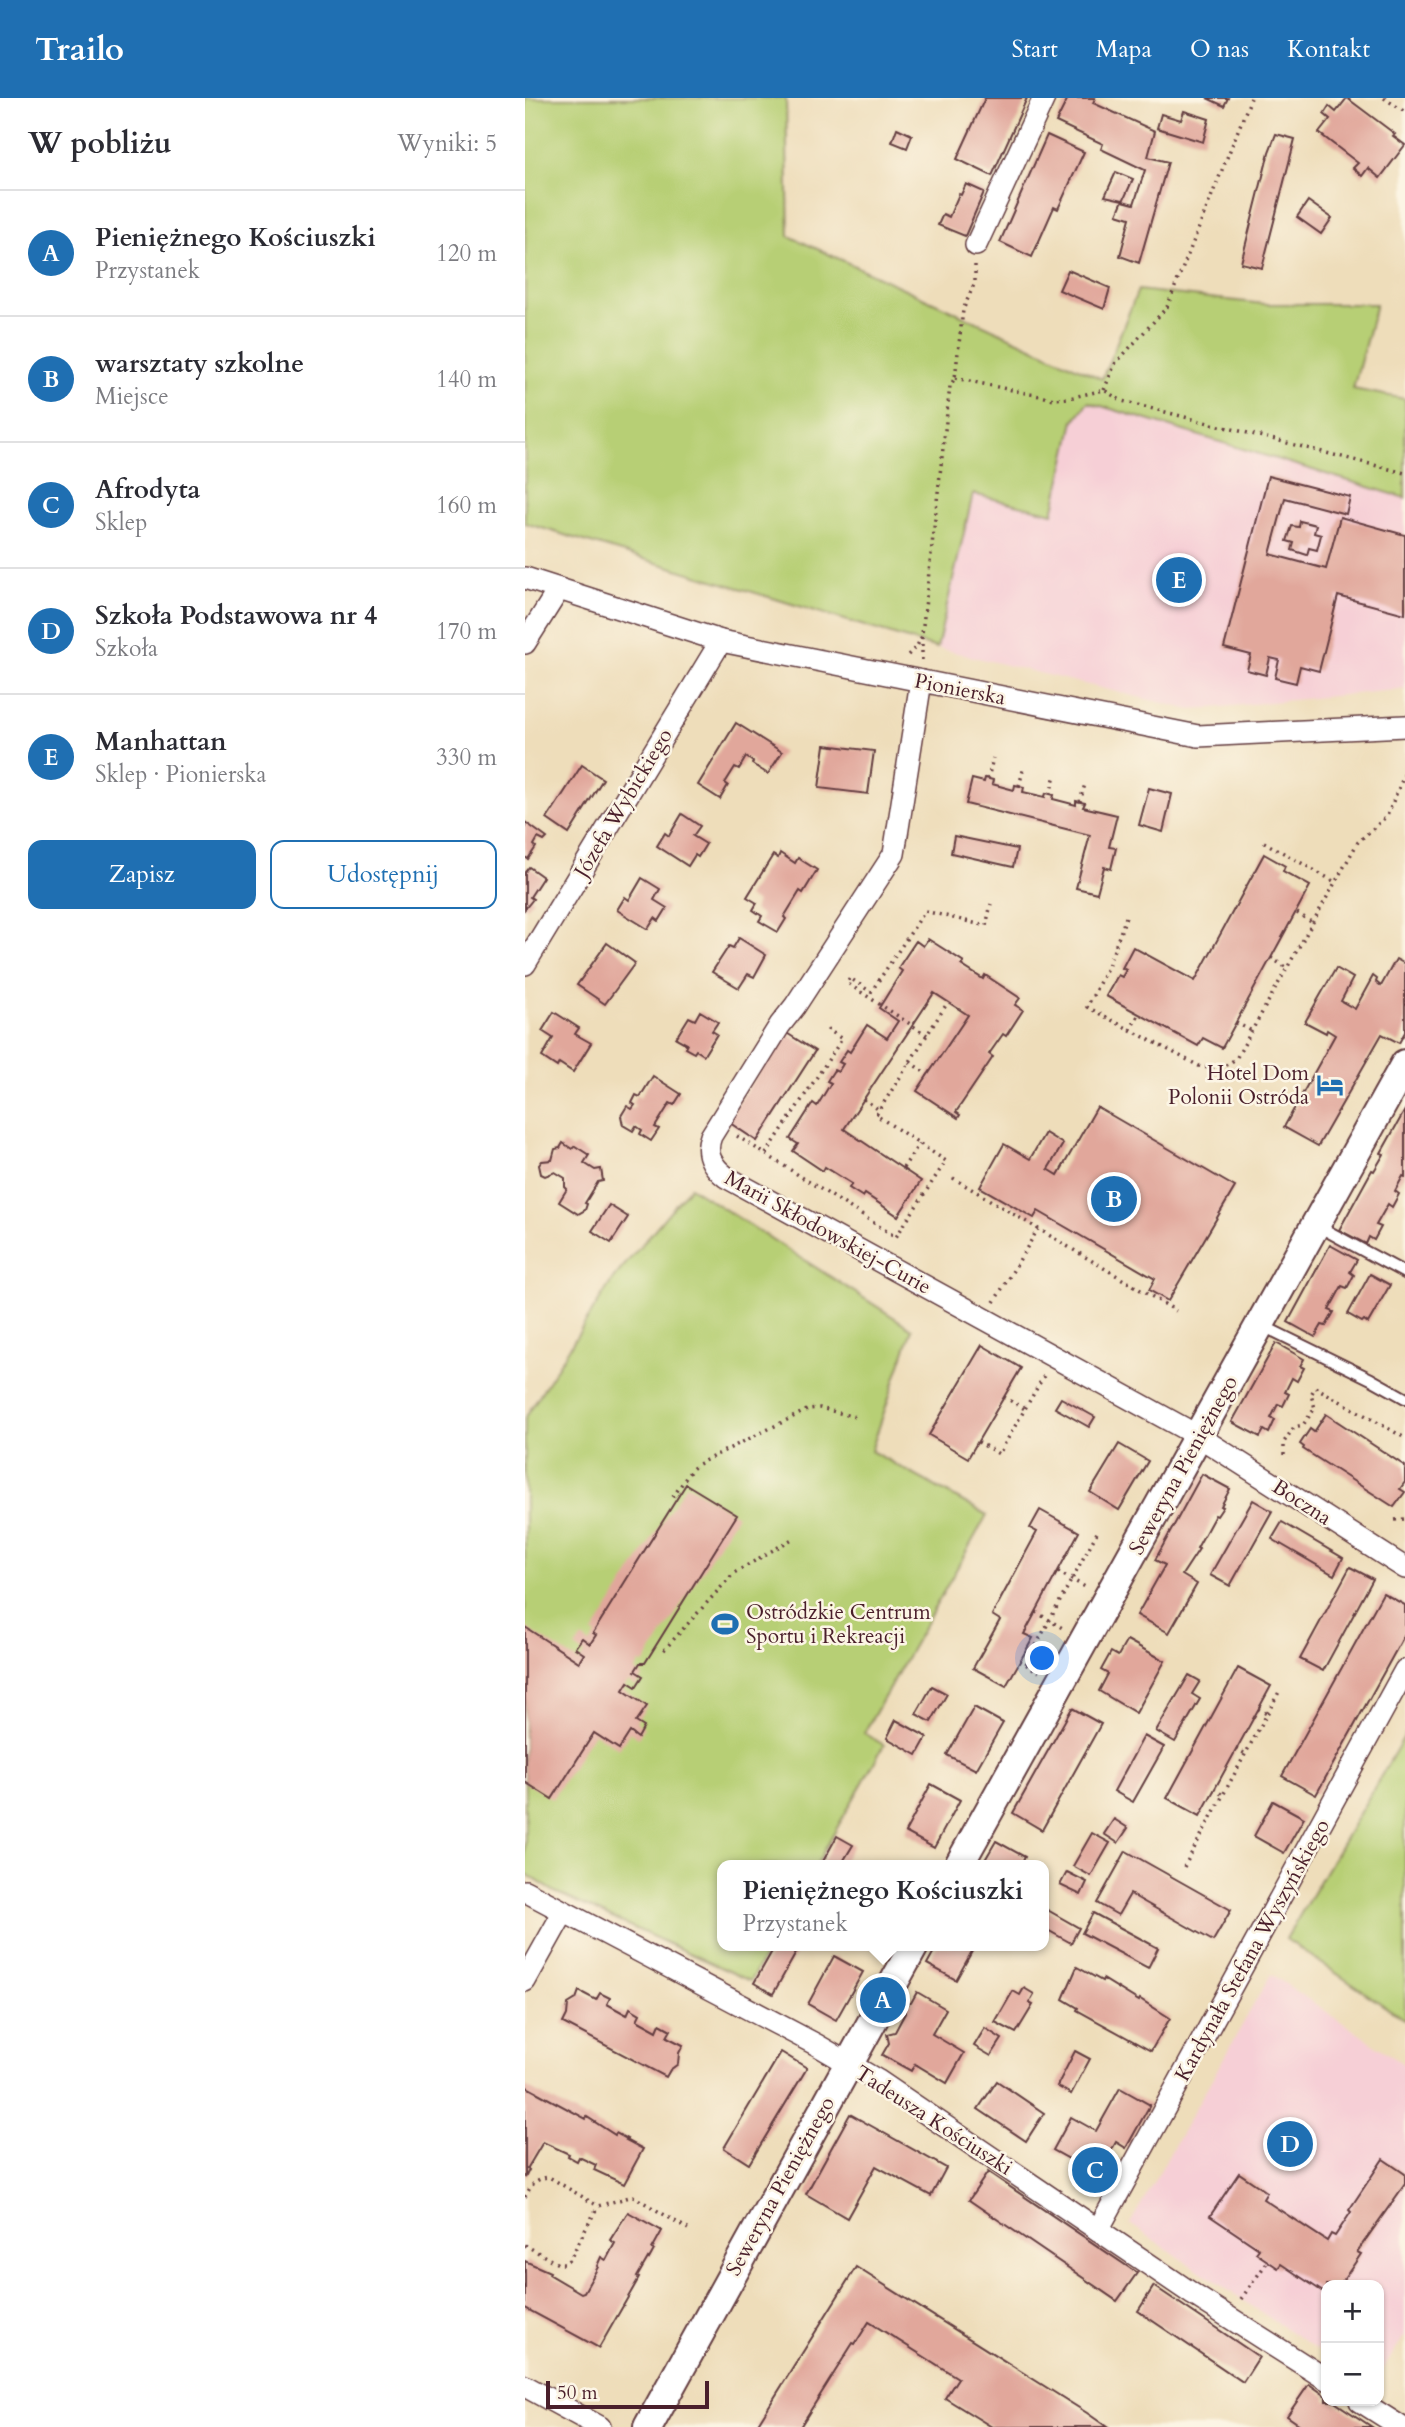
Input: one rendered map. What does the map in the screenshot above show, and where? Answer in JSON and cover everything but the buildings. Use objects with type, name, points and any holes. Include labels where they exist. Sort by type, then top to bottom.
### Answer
[{"type":"street","points":[[976,245],[1044,98]]},
{"type":"street","name":"Pionierska","points":[[525,578],[721,641],[1198,736],[1405,726]]},
{"type":"street","points":[[525,643],[559,589]]},
{"type":"street","name":"Józefa Wybickiego","points":[[525,964],[721,641]]},
{"type":"street","name":"Marii Skłodowskiej-Curie","points":[[921,681],[894,854],[796,1006],[780,1025],[718,1124],[711,1136],[708,1152],[715,1168],[726,1177],[1198,1436]]},
{"type":"street","name":"Seweryna Pieniężnego","points":[[962,1860],[1405,1064]]},
{"type":"street","name":"Boczna","points":[[1198,1436],[1405,1568]]},
{"type":"street","name":"Kardynała Stefana Wyszyńskiego","points":[[1098,2230],[1405,1670]]},
{"type":"street","name":"Tadeusza Kościuszki","points":[[525,1891],[817,2045],[877,2080],[1194,2295],[1321,2376]]},
{"type":"street","points":[[525,1981],[563,1913]]},
{"type":"street","name":"Seweryna Pieniężnego","points":[[648,2427],[911,1951]]},
{"type":"street","points":[[525,2386],[600,2427]]},
{"type":"street","points":[[1368,2406],[1401,2427]]},
{"type":"lane","points":[[1316,1225],[1405,1273]]},
{"type":"lane","points":[[1261,1325],[1405,1398]]},
{"type":"path","points":[[1104,390],[1115,364],[1167,307],[1251,98]]},
{"type":"path","points":[[1384,98],[1405,112]]},
{"type":"path","points":[[922,634],[950,386],[955,378],[963,310],[975,282],[976,245]]},
{"type":"path","points":[[955,378],[1054,399],[1104,390],[1122,401],[1405,473]]},
{"type":"path","points":[[988,779],[993,758]]},
{"type":"path","points":[[1019,786],[1024,767]]},
{"type":"path","points":[[1125,917],[1108,966],[1087,1007],[1199,1066],[1214,1069],[1223,1067],[1237,1057],[1358,842],[1387,816],[1405,773]]},
{"type":"path","points":[[1050,794],[1055,775]]},
{"type":"path","points":[[1080,802],[1085,783]]},
{"type":"path","points":[[1264,842],[1335,882]]},
{"type":"path","points":[[927,1035],[847,983],[850,978],[871,992],[925,911],[986,926],[991,904]]},
{"type":"path","points":[[1297,914],[1313,923]]},
{"type":"path","points":[[1271,958],[1287,968]]},
{"type":"path","points":[[718,1124],[896,1237],[946,1161],[876,1115],[948,1002]]},
{"type":"path","points":[[1130,1030],[1139,1014]]},
{"type":"path","points":[[1237,1023],[1252,1031]]},
{"type":"path","points":[[766,1154],[842,1039],[823,1026]]},
{"type":"path","points":[[909,1062],[928,1075]]},
{"type":"path","points":[[864,1099],[879,1110]]},
{"type":"path","points":[[903,1168],[919,1144]]},
{"type":"path","points":[[953,1178],[1176,1311]]},
{"type":"path","points":[[984,1318],[1038,1229]]},
{"type":"path","points":[[978,1442],[999,1454],[1055,1357]]},
{"type":"path","points":[[1285,1455],[1284,1442],[1294,1427],[1303,1424],[1315,1408],[1311,1395],[1315,1387],[1405,1438]]},
{"type":"path","points":[[1004,1397],[1025,1409]]},
{"type":"path","points":[[673,1497],[698,1464],[809,1409],[820,1408],[855,1417]]},
{"type":"path","points":[[1395,1520],[1405,1519]]},
{"type":"path","points":[[1025,1664],[1099,1529]]},
{"type":"path","points":[[664,1650],[734,1573],[792,1539]]},
{"type":"path","points":[[1058,1572],[1089,1589]]},
{"type":"path","points":[[1036,1612],[1066,1630]]},
{"type":"path","points":[[1020,1661],[1042,1674]]},
{"type":"path","points":[[1184,1867],[1279,1692]]},
{"type":"path","points":[[1258,1709],[1267,1714]]},
{"type":"path","points":[[1236,1749],[1246,1754]]},
{"type":"path","points":[[1214,1790],[1223,1795]]},
{"type":"path","points":[[525,2197],[533,2183],[549,2177],[598,2206]]},
{"type":"path","points":[[525,2245],[558,2264],[564,2264],[570,2259],[598,2206],[632,2196],[688,2229]]},
{"type":"path","points":[[1238,2304],[1268,2260]]},
{"type":"shaded area","points":[[1088,402],[1405,498],[1405,689],[1191,710],[937,648],[973,494],[1053,513],[1074,421]]},
{"type":"shaded area","points":[[1271,1974],[1405,2065],[1405,2335],[1384,2368],[1384,2280],[1321,2280],[1321,2353],[1130,2224]]},
{"type":"green space","points":[[525,98],[786,98],[789,236],[1102,379],[1138,290],[1264,304],[1376,304],[1353,389],[1405,399],[1405,498],[1088,402],[1074,421],[1053,513],[973,494],[937,648],[525,523]]},
{"type":"green space","name":"Ostródzkie Centrum Sportu i Rekreacji","points":[[690,1187],[912,1329],[871,1451],[987,1515],[864,1733],[884,1745],[819,1860],[717,1860],[717,1951],[767,1951],[750,1981],[555,1892],[525,1873],[525,1418],[613,1279]]},
{"type":"green space","points":[[1405,1735],[1405,2020],[1286,1939]]},
{"type":"place","name":"Manhattan","points":[[1179,580]]},
{"type":"place","name":"Hotel Dom Polonii Ostróda","points":[[1330,1085]]},
{"type":"place","name":"warsztaty szkolne","points":[[1114,1199]]},
{"type":"place","name":"Ostródzkie Centrum Sportu i Rekreacji","points":[[725,1624]]},
{"type":"place","name":"Pieniężnego Kościuszki","points":[[883,2000]]},
{"type":"place","name":"Szkoła Podstawowa nr 4","points":[[1290,2144]]},
{"type":"place","name":"Afrodyta","points":[[1095,2170]]}]
